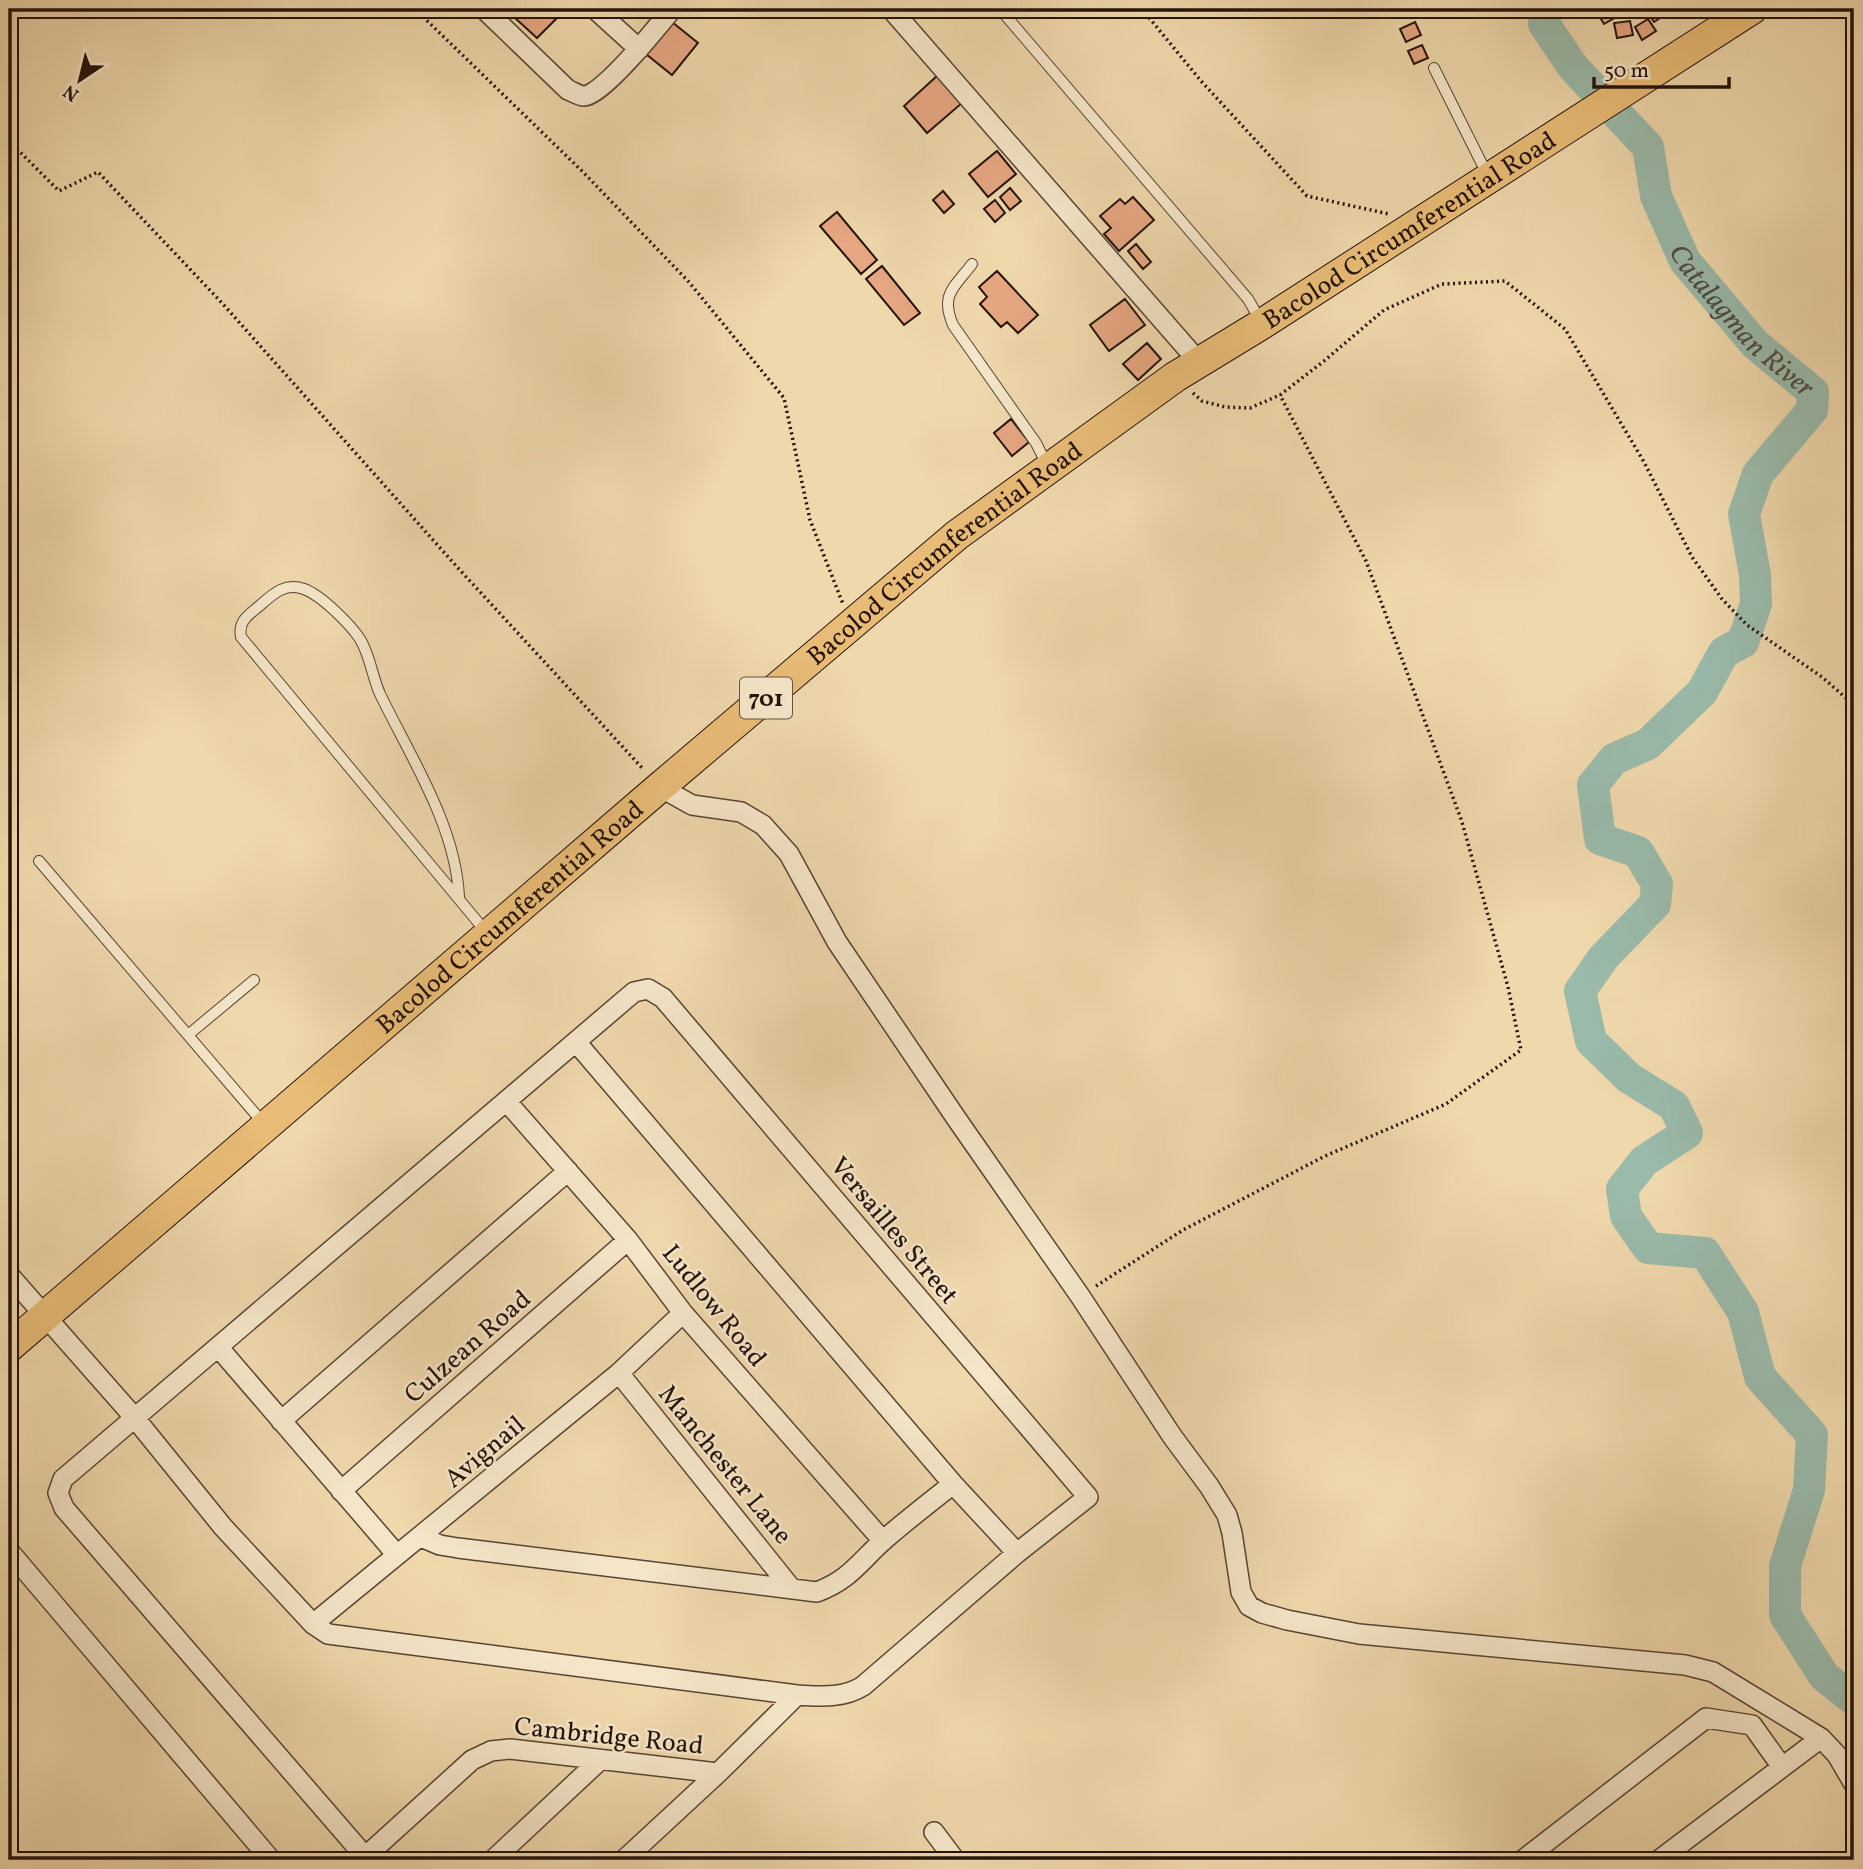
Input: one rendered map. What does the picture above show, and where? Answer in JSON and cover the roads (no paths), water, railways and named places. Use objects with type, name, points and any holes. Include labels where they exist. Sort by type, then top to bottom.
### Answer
[{"type":"main road","name":"Bacolod Circumferential Road","points":[[9,1347],[660,787],[957,536],[1187,369],[1639,84],[1752,9]]},
{"type":"street","points":[[484,9],[568,90],[583,96],[594,93],[639,49],[672,9]]},
{"type":"street","points":[[595,9],[639,49]]},
{"type":"street","points":[[891,9],[1187,369]]},
{"type":"street","points":[[660,787],[692,805],[741,812],[763,825],[789,854],[837,942],[1227,1515],[1241,1592],[1249,1606],[1287,1620],[1359,1634],[1685,1665],[1713,1672],[1821,1738],[1837,1755],[1854,1784]]},
{"type":"street","name":"Versailles Street","points":[[576,1042],[634,992],[648,989],[663,998],[1088,1497],[1017,1553]]},
{"type":"street","points":[[9,1275],[134,1417],[223,1527],[313,1625],[328,1634],[797,1695],[850,1694],[863,1686],[1017,1553],[953,1483],[576,1042],[219,1348],[134,1417],[63,1479],[58,1493],[64,1508],[367,1859]]},
{"type":"street","name":"Ludlow Road","points":[[507,1102],[628,1240],[683,1313],[883,1541]]},
{"type":"street","points":[[281,1421],[568,1171]]},
{"type":"street","name":"Culzean Road","points":[[341,1491],[628,1240]]},
{"type":"street","name":"Avignail","points":[[313,1625],[619,1373],[683,1313]]},
{"type":"street","points":[[219,1348],[397,1555]]},
{"type":"street","name":"Manchester Lane","points":[[619,1373],[791,1588]]},
{"type":"street","points":[[421,1537],[449,1547],[817,1592],[836,1584],[854,1571],[883,1541],[953,1483]]},
{"type":"street","points":[[9,1551],[271,1860]]},
{"type":"street","points":[[624,1860],[797,1695]]},
{"type":"street","points":[[1752,1725],[1770,1706]]},
{"type":"street","points":[[1523,1860],[1706,1718],[1752,1725],[1782,1767]]},
{"type":"street","points":[[1659,1860],[1821,1738]]},
{"type":"street","name":"Cambridge Road","points":[[367,1859],[472,1760],[491,1751],[510,1749],[718,1773]]},
{"type":"street","points":[[493,1860],[600,1760]]},
{"type":"street","points":[[934,1832],[955,1860]]},
{"type":"lane","points":[[1000,9],[1248,299],[1262,324]]},
{"type":"lane","points":[[1434,68],[1488,177]]},
{"type":"lane","points":[[972,264],[947,298],[947,312],[953,326],[1036,443],[1049,467]]},
{"type":"lane","points":[[458,897],[455,862],[427,784],[380,693],[366,650],[343,619],[306,590],[292,587],[279,589],[243,619],[239,628],[241,637],[489,936]]},
{"type":"lane","points":[[39,861],[267,1127]]},
{"type":"lane","points":[[188,1035],[254,980]]},
{"type":"waterway","name":"Catalagman River","points":[[1547,9],[1544,24],[1573,67],[1648,147],[1656,196],[1685,261],[1755,344],[1813,392],[1812,410],[1758,474],[1744,514],[1755,575],[1756,604],[1743,642],[1724,652],[1702,692],[1648,744],[1614,759],[1593,785],[1600,839],[1638,852],[1657,884],[1655,904],[1603,958],[1580,991],[1591,1041],[1629,1078],[1674,1106],[1687,1133],[1644,1161],[1622,1189],[1626,1216],[1648,1248],[1705,1253],[1743,1312],[1760,1377],[1812,1435],[1809,1490],[1785,1566],[1785,1615],[1824,1676],[1854,1700]]}]
